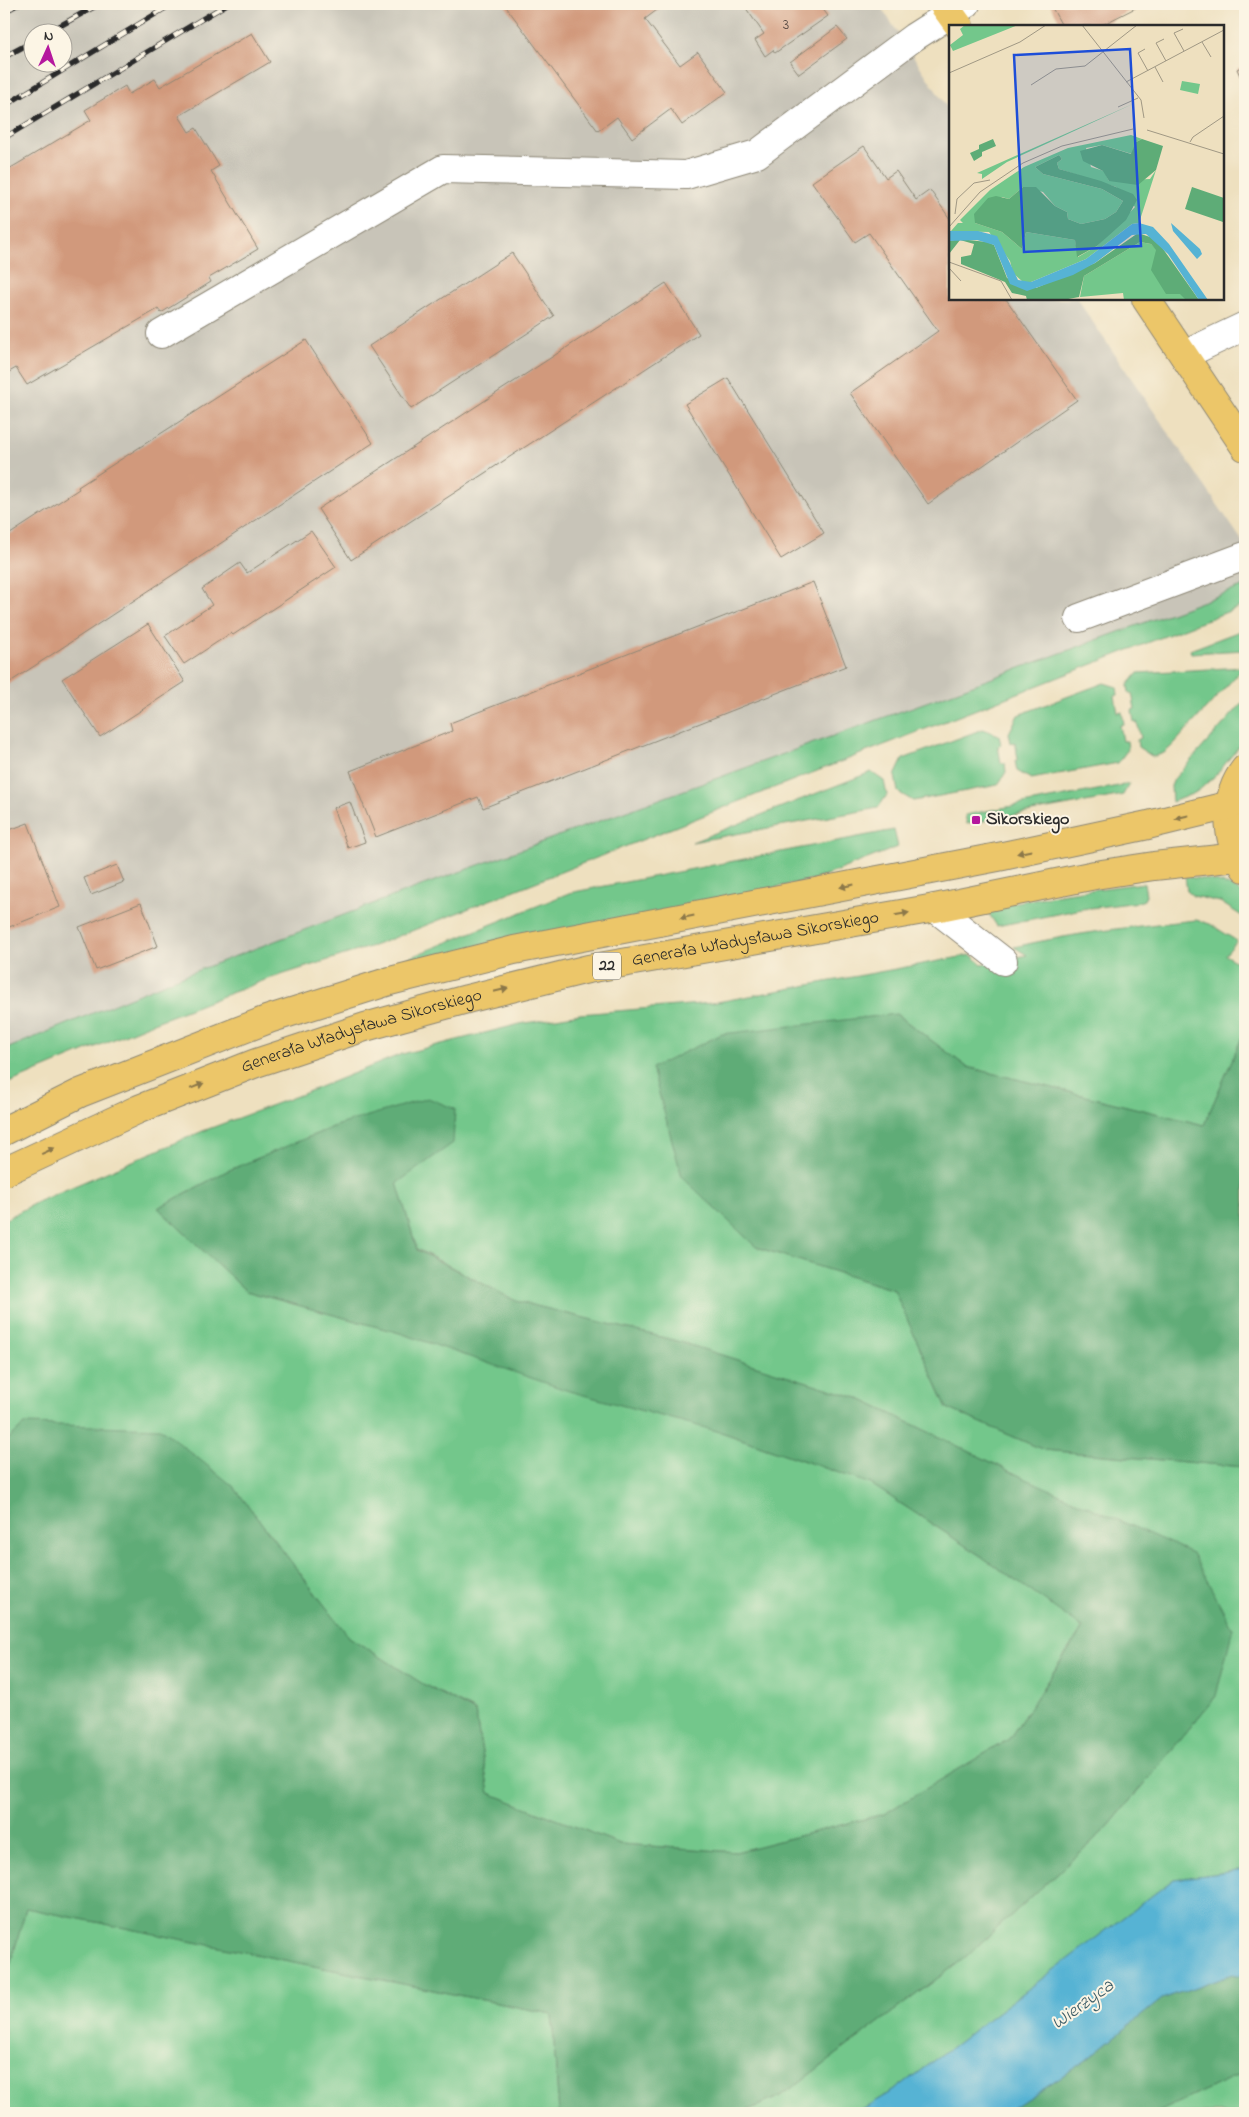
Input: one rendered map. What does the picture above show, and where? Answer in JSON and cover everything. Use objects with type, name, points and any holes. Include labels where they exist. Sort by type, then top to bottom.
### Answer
[{"type":"main road","points":[[1147,300],[1245,447]]},
{"type":"main road","name":"22","points":[[1242,862],[1230,832],[1230,805],[1239,777],[1245,769]]},
{"type":"main road","name":"Generała Władysława Sikorskiego","points":[[4,1131],[80,1093],[269,1019],[390,981],[514,950],[993,858],[1148,826],[1230,805]]},
{"type":"main road","name":"Generała Władysława Sikorskiego","points":[[4,1172],[139,1109],[256,1063],[365,1027],[467,998],[588,969],[935,908],[1096,875],[1162,865],[1242,862]]},
{"type":"street","points":[[161,334],[443,170],[686,175],[758,154],[914,37],[954,12]]},
{"type":"street","points":[[1184,355],[1245,326]]},
{"type":"street","points":[[1080,618],[1245,556]]},
{"type":"street","points":[[935,908],[1003,961]]},
{"type":"shaded area","points":[[4,4],[879,4],[949,110],[949,300],[1078,300],[1245,545],[1245,586],[399,894],[175,979],[4,1050]]},
{"type":"green space","points":[[1245,586],[1245,605],[376,945],[265,980],[148,1025],[4,1085],[4,1050],[175,979],[399,894]]},
{"type":"green space","points":[[1245,629],[1245,650],[1191,653],[1190,650]]},
{"type":"green space","points":[[1244,667],[1164,753],[1153,757],[1138,747],[1137,740],[1141,738],[1137,722],[1134,722],[1132,710],[1135,709],[1132,693],[1129,693],[1128,685],[1138,673]]},
{"type":"green space","points":[[1104,683],[1117,687],[1118,695],[1115,696],[1118,713],[1122,712],[1124,724],[1120,725],[1123,741],[1127,741],[1128,749],[1118,763],[1031,779],[1017,771],[1015,761],[1018,759],[1015,742],[1011,743],[1009,733],[1018,715]]},
{"type":"green space","points":[[1245,700],[1245,739],[1217,774],[1197,792],[1172,802],[1171,786],[1174,779]]},
{"type":"green space","points":[[983,729],[999,735],[1001,745],[998,746],[1001,763],[1005,763],[1006,772],[998,785],[913,801],[898,792],[895,776],[903,759]]},
{"type":"green space","points":[[871,772],[884,781],[887,795],[878,808],[692,842]]},
{"type":"green space","points":[[1129,784],[1123,795],[967,824],[965,815]]},
{"type":"green space","points":[[894,830],[898,847],[816,879],[366,975],[569,893]]},
{"type":"green space","points":[[1185,877],[1217,882],[1238,891],[1245,896],[1245,918],[1220,902],[1193,896],[1187,891]]},
{"type":"green space","points":[[1144,883],[1146,895],[1144,900],[1139,902],[1082,909],[997,926],[985,908],[1066,893]]},
{"type":"green space","points":[[1196,920],[1210,924],[1237,941],[1225,955],[1245,967],[1245,1030],[1204,1125],[967,1067],[896,1014],[756,1247],[894,1290],[947,1408],[1044,1450],[1245,1467],[1245,1870],[1174,1879],[896,2089],[855,2113],[741,2113],[781,2096],[962,1960],[1108,1827],[1216,1696],[1022,1477],[858,1398],[677,1341],[516,1301],[417,1249],[397,1183],[338,1125],[227,1171],[158,1208],[246,1291],[400,1333],[724,1433],[871,1484],[978,1554],[1083,1627],[1009,1739],[884,1814],[736,1852],[620,1844],[489,1793],[475,1711],[423,1684],[349,1637],[233,1486],[25,1424],[4,1443],[4,1220],[39,1201],[203,1131],[402,1054],[520,1024],[580,1014],[712,1003],[971,955],[982,964],[1027,955],[1014,947],[1037,942],[1105,930]]},
{"type":"green space","points":[[896,1014],[967,1067],[1204,1125],[1245,1030],[1245,1467],[1044,1450],[947,1408],[894,1290],[756,1247],[682,1177],[652,1068],[722,1034]]},
{"type":"green space","points":[[428,1098],[455,1109],[453,1143],[397,1183],[417,1250],[516,1301],[677,1341],[858,1398],[1022,1477],[1192,1553],[1233,1628],[1216,1696],[1108,1827],[962,1960],[781,2096],[741,2113],[559,2113],[552,2014],[26,1908],[4,1988],[4,1443],[25,1424],[160,1428],[233,1486],[349,1637],[423,1684],[475,1712],[489,1793],[620,1844],[736,1852],[884,1814],[1009,1739],[1083,1628],[978,1554],[871,1484],[724,1433],[569,1391],[400,1333],[246,1291],[158,1208],[227,1171],[338,1125]]},
{"type":"green space","points":[[26,1908],[552,2014],[559,2113],[4,2113],[4,1988]]},
{"type":"green space","points":[[1232,1974],[1245,1977],[1245,2075],[1240,2074],[1156,2113],[1005,2113],[1085,2061],[1162,1999]]},
{"type":"green space","points":[[1240,2074],[1245,2075],[1245,2113],[1156,2113]]},
{"type":"water","name":"Wierzyca","points":[[1245,1870],[1245,1977],[1232,1974],[1162,1999],[1085,2061],[1005,2113],[855,2113],[896,2089],[1174,1879]]},
{"type":"building","points":[[504,4],[665,4],[645,19],[680,65],[698,52],[727,92],[682,125],[671,109],[632,138],[617,117],[598,131]]},
{"type":"building","points":[[743,4],[819,4],[828,16],[775,53],[773,50],[765,56],[755,40],[764,34]]},
{"type":"building","points":[[1050,4],[1143,4],[1102,25],[1061,25]]},
{"type":"building","points":[[837,27],[847,39],[799,74],[790,62]]},
{"type":"building","points":[[252,33],[270,62],[179,116],[189,132],[196,128],[219,166],[211,171],[258,249],[209,278],[211,282],[161,313],[158,309],[27,385],[16,368],[4,375],[4,172],[91,120],[85,110],[125,86],[129,94],[155,79],[160,87]]},
{"type":"building","points":[[1245,65],[1245,87],[1237,69]]},
{"type":"building","points":[[864,146],[886,178],[896,171],[916,200],[930,190],[949,218],[949,300],[1007,300],[1077,400],[928,504],[850,393],[938,331],[869,233],[855,242],[812,182]]},
{"type":"building","points":[[512,253],[554,316],[411,409],[369,346]]},
{"type":"building","points":[[666,283],[699,334],[351,560],[318,509]]},
{"type":"building","points":[[306,340],[373,443],[4,686],[4,538],[79,489],[78,487]]},
{"type":"building","points":[[728,378],[824,533],[781,559],[685,404]]},
{"type":"building","points":[[311,531],[336,567],[233,635],[231,633],[184,664],[165,636],[212,605],[202,589],[240,563],[247,573]]},
{"type":"building","points":[[813,582],[846,666],[483,808],[478,797],[376,837],[350,771],[452,731],[450,723]]},
{"type":"building","points":[[148,624],[185,682],[100,737],[62,679]]},
{"type":"building","points":[[350,802],[365,842],[348,848],[333,808]]},
{"type":"building","points":[[28,823],[60,907],[4,929],[4,832]]},
{"type":"building","points":[[117,865],[124,882],[91,895],[84,878]]},
{"type":"building","points":[[141,903],[158,946],[96,970],[79,927]]},
{"type":"railway","points":[[4,12],[18,4]]},
{"type":"railway","points":[[67,22],[99,4]]},
{"type":"railway","points":[[4,106],[172,4]]},
{"type":"railway","points":[[4,138],[227,4]]},
{"type":"railway","points":[[4,57],[22,47]]},
{"type":"place","name":"Sikorskiego","points":[[976,820]]}]
